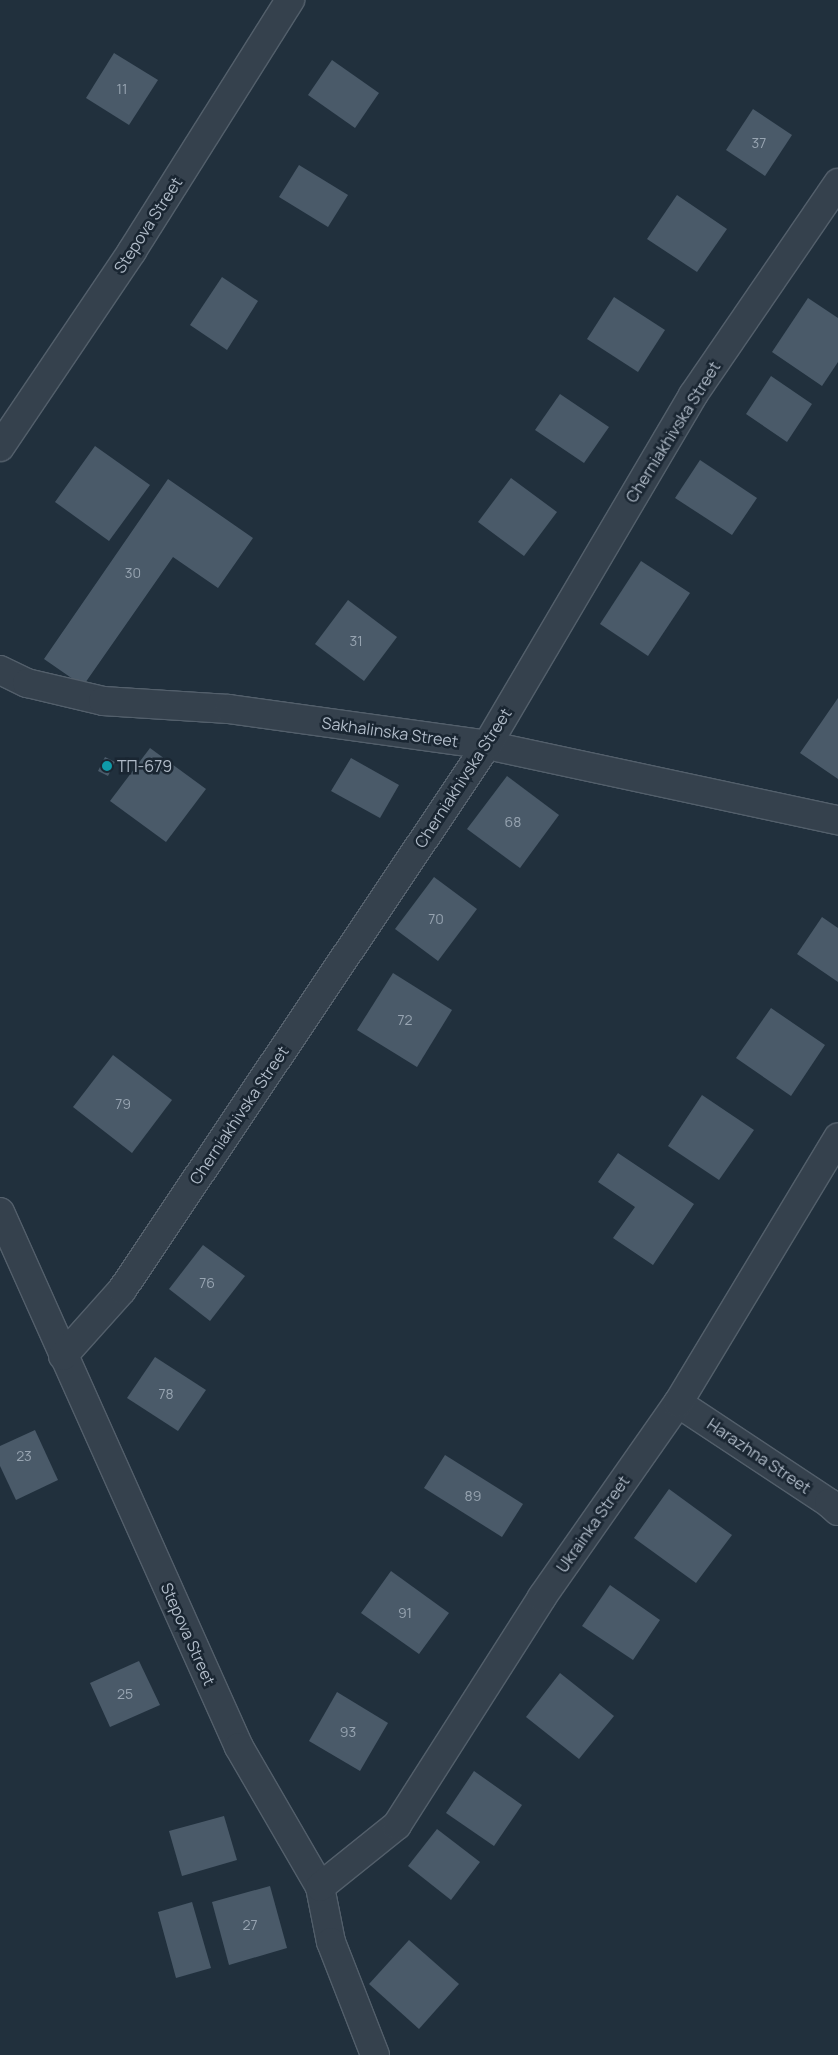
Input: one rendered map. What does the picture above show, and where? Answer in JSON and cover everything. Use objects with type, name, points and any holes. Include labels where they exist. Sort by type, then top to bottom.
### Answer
[{"type":"street","name":"Stepova Street","points":[[0,447],[132,251],[290,0]]},
{"type":"street","name":"Cherniakhivska Street","points":[[63,1356],[122,1290],[486,745],[693,395],[838,183]]},
{"type":"street","name":"Sakhalinska Street","points":[[0,670],[27,683],[103,701],[229,709],[486,745],[838,820]]},
{"type":"street","name":"Ukrainka Street","points":[[320,1887],[397,1825],[542,1597],[678,1403],[838,1138]]},
{"type":"street","name":"Stepova Street","points":[[0,1212],[239,1747],[320,1887],[331,1942],[374,2055]]},
{"type":"street","name":"Harazhna Street","points":[[678,1403],[829,1503],[838,1511]]},
{"type":"building","points":[[114,53],[158,80],[129,125],[86,98]]},
{"type":"building","points":[[332,60],[379,93],[355,128],[308,95]]},
{"type":"building","points":[[753,109],[792,135],[765,176],[726,150]]},
{"type":"building","points":[[299,165],[348,195],[328,227],[279,197]]},
{"type":"building","points":[[677,195],[727,229],[697,272],[647,239]]},
{"type":"building","points":[[222,277],[258,301],[227,350],[190,325]]},
{"type":"building","points":[[614,297],[665,330],[638,372],[587,339]]},
{"type":"building","points":[[808,298],[838,318],[838,362],[822,386],[772,352]]},
{"type":"building","points":[[771,376],[812,404],[787,442],[746,414]]},
{"type":"building","points":[[560,394],[609,427],[584,463],[535,430]]},
{"type":"building","points":[[95,446],[150,485],[109,541],[55,502]]},
{"type":"building","points":[[700,460],[757,498],[732,535],[675,498]]},
{"type":"building","points":[[511,478],[557,512],[524,556],[478,522]]},
{"type":"building","points":[[168,479],[253,538],[218,588],[173,557],[83,686],[44,659]]},
{"type":"building","points":[[641,561],[690,593],[648,656],[600,624]]},
{"type":"building","points":[[348,600],[397,637],[364,681],[315,644]]},
{"type":"building","points":[[838,698],[838,779],[800,753]]},
{"type":"building","points":[[150,748],[206,789],[166,842],[110,801]]},
{"type":"building","name":"ТП-679","points":[[105,757],[115,762],[108,776],[98,771]]},
{"type":"building","points":[[351,758],[399,785],[380,818],[331,791]]},
{"type":"building","points":[[507,776],[559,815],[520,868],[467,829]]},
{"type":"building","points":[[434,877],[477,909],[438,961],[395,929]]},
{"type":"building","points":[[822,917],[838,928],[838,982],[797,954]]},
{"type":"building","points":[[393,973],[452,1010],[417,1067],[357,1030]]},
{"type":"building","points":[[771,1008],[825,1045],[791,1096],[736,1058]]},
{"type":"building","points":[[113,1055],[172,1100],[132,1153],[73,1107]]},
{"type":"building","points":[[702,1095],[754,1130],[719,1180],[668,1146]]},
{"type":"building","points":[[618,1153],[694,1204],[653,1265],[613,1238],[635,1207],[598,1182]]},
{"type":"building","points":[[203,1245],[245,1276],[210,1321],[169,1289]]},
{"type":"building","points":[[155,1357],[206,1390],[178,1431],[127,1398]]},
{"type":"building","points":[[35,1430],[58,1480],[16,1500],[0,1466],[0,1446]]},
{"type":"building","points":[[445,1455],[523,1504],[502,1537],[424,1488]]},
{"type":"building","points":[[669,1489],[732,1535],[696,1583],[634,1538]]},
{"type":"building","points":[[391,1571],[449,1613],[419,1654],[361,1613]]},
{"type":"building","points":[[610,1585],[660,1620],[633,1660],[582,1626]]},
{"type":"building","points":[[139,1661],[160,1705],[110,1727],[90,1683]]},
{"type":"building","points":[[560,1673],[614,1716],[579,1759],[526,1717]]},
{"type":"building","points":[[337,1692],[388,1723],[360,1771],[309,1741]]},
{"type":"building","points":[[474,1771],[522,1805],[494,1846],[446,1813]]},
{"type":"building","points":[[224,1816],[237,1860],[182,1876],[169,1831]]},
{"type":"building","points":[[437,1829],[480,1862],[451,1900],[408,1866]]},
{"type":"building","points":[[270,1886],[287,1948],[229,1965],[212,1902]]},
{"type":"building","points":[[192,1902],[211,1968],[176,1978],[158,1912]]},
{"type":"building","points":[[409,1940],[459,1984],[419,2029],[369,1984]]},
{"type":"place","name":"ТП-679","points":[[107,766]]}]
